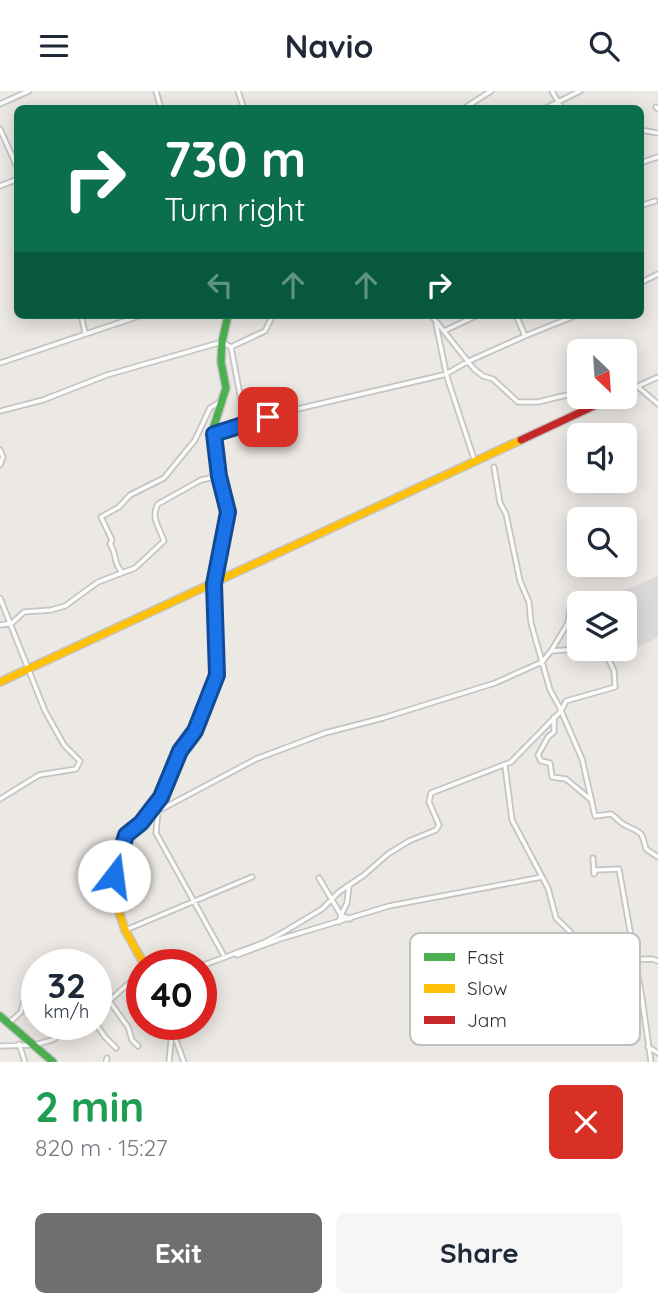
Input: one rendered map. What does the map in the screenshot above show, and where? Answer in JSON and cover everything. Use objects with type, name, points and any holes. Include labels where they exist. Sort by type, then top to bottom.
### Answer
[{"type":"street","points":[[0,104],[29,91]]},
{"type":"street","points":[[469,105],[491,91]]},
{"type":"street","points":[[552,91],[560,105]]},
{"type":"street","points":[[552,105],[580,91]]},
{"type":"street","points":[[0,129],[14,160]]},
{"type":"street","points":[[644,205],[655,201]]},
{"type":"street","points":[[82,319],[85,333]]},
{"type":"street","points":[[0,363],[129,319]]},
{"type":"street","points":[[136,949],[128,937],[118,908],[114,872],[126,835],[141,823],[161,797],[180,751],[195,731],[215,682],[217,642],[214,584],[228,512],[219,476],[214,434],[215,418],[226,388],[221,367],[222,342],[227,319]]},
{"type":"street","points":[[231,347],[264,331],[271,319]]},
{"type":"street","points":[[434,319],[476,371],[493,379],[518,402],[538,402],[567,395]]},
{"type":"street","points":[[444,331],[470,319]]},
{"type":"street","points":[[518,319],[525,336]]},
{"type":"street","points":[[214,434],[293,410],[445,374],[468,361],[567,319]]},
{"type":"street","points":[[436,324],[445,374],[474,459]]},
{"type":"street","points":[[0,411],[43,400],[107,375],[222,342],[231,347]]},
{"type":"street","points":[[231,347],[244,416]]},
{"type":"street","points":[[658,370],[656,378],[637,386],[658,404]]},
{"type":"street","points":[[122,572],[116,565],[115,552],[110,544],[112,541],[101,517],[119,507],[130,495],[164,478],[195,440],[210,408],[223,400]]},
{"type":"street","points":[[0,682],[587,409]]},
{"type":"street","points":[[0,450],[3,457],[0,465]]},
{"type":"street","points":[[494,467],[500,503],[506,514],[520,581],[529,602],[531,623],[550,690],[582,759],[595,816],[611,814],[624,825],[635,828],[643,835],[646,849],[658,857]]},
{"type":"street","points":[[0,625],[12,623],[24,612],[61,608],[98,582],[137,566],[164,541],[154,517],[158,504],[201,480],[219,476]]},
{"type":"street","points":[[0,599],[12,623],[38,697],[60,740],[80,762],[76,769],[39,775],[0,799]]},
{"type":"street","points":[[223,956],[156,833],[158,811],[256,759],[325,733],[465,694],[522,673],[542,662],[567,625]]},
{"type":"street","points":[[551,651],[567,650]]},
{"type":"street","points":[[217,959],[285,932],[322,909],[388,854],[437,829],[438,823],[429,802],[431,793],[511,762],[561,711],[566,701],[615,687],[614,671],[609,661]]},
{"type":"street","points":[[554,717],[554,732],[538,755],[541,761],[550,764],[552,777],[566,779],[590,799]]},
{"type":"street","points":[[505,765],[512,820],[551,895],[556,918],[571,933]]},
{"type":"street","points":[[593,858],[594,874],[596,870],[619,869],[630,933]]},
{"type":"street","points":[[128,929],[252,877]]},
{"type":"street","points":[[223,956],[418,899],[542,877]]},
{"type":"street","points":[[319,878],[341,915],[350,919]]},
{"type":"street","points":[[339,922],[347,903],[349,884]]},
{"type":"street","points":[[640,959],[658,961]]},
{"type":"street","points":[[112,1000],[126,987]]},
{"type":"street","points":[[640,993],[651,1062]]},
{"type":"street","points":[[112,1005],[138,1046]]},
{"type":"street","points":[[21,1012],[4,1022],[52,1062]]},
{"type":"street","points":[[0,1046],[34,1045],[52,1040]]},
{"type":"street","points":[[108,1040],[116,1048]]},
{"type":"street","points":[[169,1062],[170,1040]]},
{"type":"street","points":[[176,1040],[184,1062]]},
{"type":"street","points":[[19,1044],[25,1062]]},
{"type":"street","points":[[648,1047],[658,1053]]},
{"type":"shaded area","points":[[658,576],[658,637],[639,647],[637,591],[623,591]]},
{"type":"traffic: fast","points":[[215,619],[214,584],[228,512],[215,454],[214,426],[226,388],[221,362],[227,319]]},
{"type":"traffic: fast","points":[[0,1016],[53,1062]]},
{"type":"traffic: slow","points":[[0,682],[521,440]]},
{"type":"traffic: slow","points":[[136,949],[125,930],[116,903],[114,876],[126,835],[143,821],[161,797],[180,751],[198,725],[217,675],[215,619]]},
{"type":"traffic: jam","points":[[521,440],[587,409]]},
{"type":"route","points":[[114,876],[126,835],[141,823],[161,797],[180,751],[195,731],[217,675],[214,584],[228,507],[219,476],[214,434],[268,417]]}]
